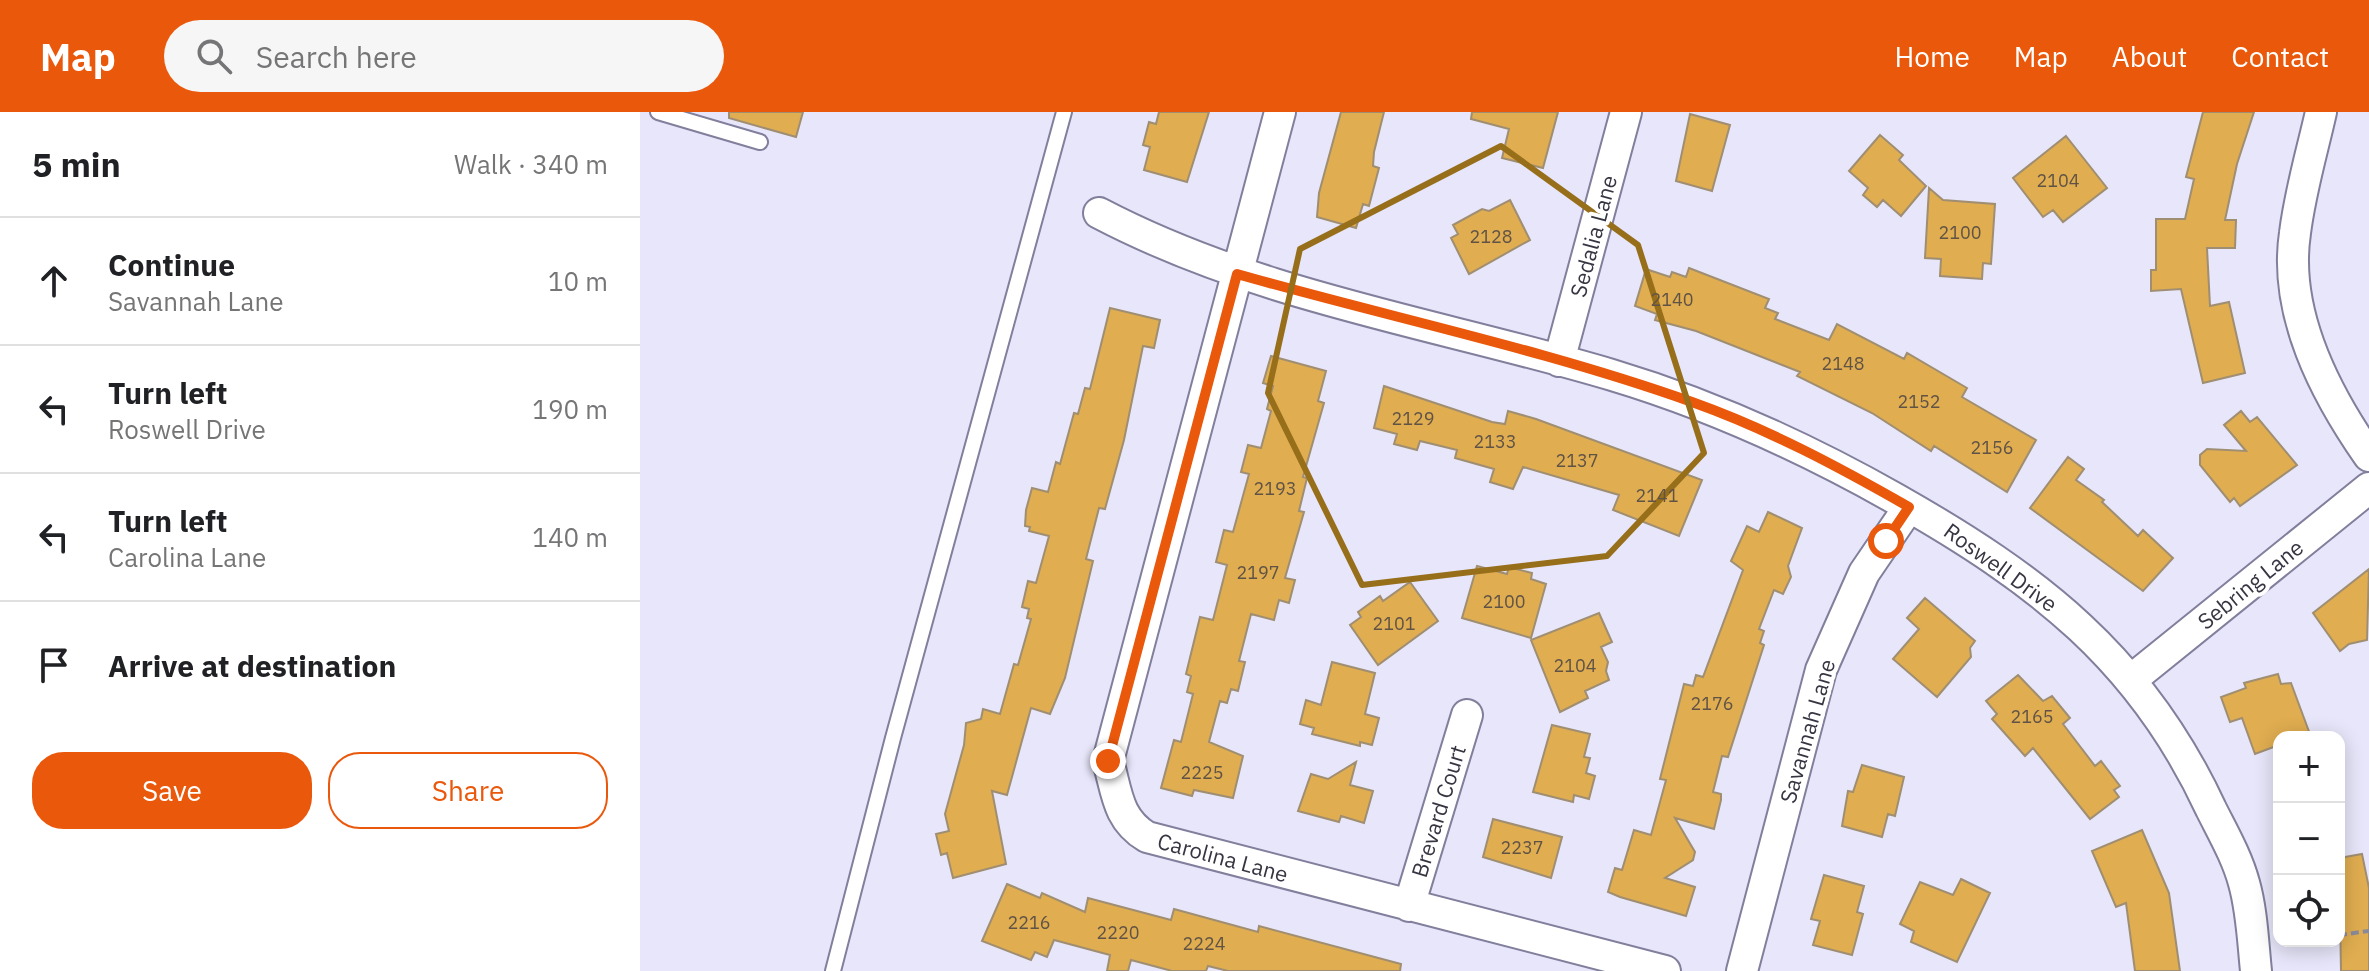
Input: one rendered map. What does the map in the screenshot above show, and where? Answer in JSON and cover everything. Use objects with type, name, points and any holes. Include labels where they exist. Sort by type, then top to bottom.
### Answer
[{"type":"street","name":"Carolina Lane","points":[[1280,112],[1108,761],[1120,808],[1134,829],[1147,837],[1665,971]]},
{"type":"street","name":"Sedalia Lane","points":[[1559,361],[1626,112]]},
{"type":"street","points":[[2321,112],[2294,235],[2297,293],[2304,335],[2331,397],[2369,456]]},
{"type":"street","name":"Roswell Drive","points":[[1099,213],[1146,237],[1237,274],[1559,361],[1695,403],[1823,458],[1965,537],[2048,597],[2131,680],[2163,722],[2202,789],[2244,883],[2256,971]]},
{"type":"street","name":"Sebring Lane","points":[[2131,680],[2369,488]]},
{"type":"street","name":"Savannah Lane","points":[[1742,971],[1821,670],[1864,573],[1909,507]]},
{"type":"street","name":"Brevard Court","points":[[1409,906],[1467,715]]},
{"type":"lane","points":[[658,112],[760,142]]},
{"type":"lane","points":[[833,971],[893,738],[1064,112]]},
{"type":"path","points":[[2345,934],[2369,931]]},
{"type":"highlighted area","points":[[1501,146],[1638,245],[1704,453],[1607,556],[1362,585],[1268,393],[1300,249]]},
{"type":"building","points":[[729,112],[803,112],[796,137],[729,118]]},
{"type":"building","points":[[1159,112],[1209,112],[1187,182],[1144,170],[1150,147],[1143,145],[1149,122],[1156,124]]},
{"type":"building","points":[[1341,112],[1384,112],[1374,152],[1373,166],[1379,168],[1369,206],[1363,204],[1356,228],[1317,217],[1319,193]]},
{"type":"building","points":[[1472,112],[1558,112],[1543,168],[1502,158],[1509,129],[1471,119]]},
{"type":"building","points":[[2203,112],[2254,112],[2237,164],[2225,220],[2236,220],[2235,248],[2207,248],[2210,306],[2229,302],[2245,373],[2203,383],[2181,289],[2151,291],[2151,270],[2156,270],[2156,219],[2185,219],[2194,179],[2186,177]]},
{"type":"building","points":[[1690,114],[1730,125],[1712,191],[1676,181]]},
{"type":"building","points":[[1880,135],[1903,155],[1899,160],[1926,186],[1901,216],[1883,200],[1877,207],[1863,195],[1868,188],[1849,171]]},
{"type":"building","points":[[2066,136],[2107,188],[2063,222],[2053,210],[2043,217],[2013,178]]},
{"type":"building","points":[[1929,188],[1943,200],[1995,204],[1991,264],[1983,263],[1982,279],[1940,276],[1941,259],[1925,258]]},
{"type":"building","points":[[1510,200],[1530,240],[1469,274],[1451,238],[1458,234],[1453,225],[1482,209],[1489,211]]},
{"type":"building","points":[[1689,268],[1769,299],[1765,308],[1778,313],[1775,319],[1829,340],[1837,324],[1904,359],[1907,353],[1967,388],[1962,397],[2036,440],[2007,492],[1934,446],[1931,451],[1872,413],[1797,376],[1800,372],[1696,331],[1655,320],[1657,314],[1635,306],[1646,269],[1670,277],[1672,272],[1686,277]]},
{"type":"building","points":[[1110,308],[1160,320],[1154,348],[1143,346],[1124,440],[1105,509],[1099,508],[1086,559],[1093,561],[1065,678],[1050,714],[1031,708],[1007,795],[992,791],[1006,864],[953,878],[947,853],[941,855],[936,834],[949,831],[945,814],[964,745],[966,723],[981,719],[983,709],[1000,714],[1014,664],[1018,665],[1031,619],[1027,618],[1029,609],[1022,607],[1028,581],[1036,583],[1049,536],[1029,531],[1030,527],[1025,526],[1026,510],[1032,488],[1048,492],[1056,462],[1060,464],[1074,413],[1078,414],[1085,388],[1090,389]]},
{"type":"building","points":[[1271,356],[1326,371],[1318,401],[1324,403],[1303,477],[1307,478],[1299,511],[1304,512],[1285,578],[1295,580],[1289,603],[1279,600],[1274,620],[1251,614],[1239,661],[1245,662],[1238,691],[1231,689],[1227,703],[1220,701],[1209,742],[1243,756],[1233,798],[1194,790],[1192,796],[1161,788],[1174,740],[1181,742],[1193,694],[1187,692],[1191,676],[1186,674],[1200,617],[1213,620],[1227,565],[1216,562],[1224,530],[1233,532],[1249,474],[1241,472],[1248,445],[1261,448],[1271,411],[1267,409],[1273,386],[1263,383]]},
{"type":"building","points":[[1384,386],[1492,422],[1505,424],[1508,411],[1536,419],[1702,480],[1679,536],[1613,510],[1619,495],[1523,467],[1513,489],[1490,482],[1494,469],[1455,458],[1457,450],[1420,441],[1417,450],[1394,444],[1397,434],[1374,428]]},
{"type":"building","points":[[2241,411],[2250,422],[2257,417],[2297,465],[2240,506],[2234,498],[2230,502],[2200,465],[2200,455],[2207,449],[2246,451],[2224,425]]},
{"type":"building","points":[[2068,457],[2084,469],[2076,480],[2104,500],[2102,502],[2138,536],[2143,530],[2173,558],[2143,591],[2030,508]]},
{"type":"building","points":[[1768,512],[1802,528],[1788,566],[1791,577],[1783,594],[1774,590],[1759,629],[1764,631],[1760,643],[1764,645],[1728,757],[1722,756],[1713,792],[1721,794],[1714,829],[1675,818],[1695,852],[1693,860],[1665,878],[1695,887],[1686,916],[1620,897],[1608,892],[1615,868],[1622,870],[1634,830],[1651,835],[1666,780],[1660,779],[1684,684],[1693,686],[1696,675],[1703,677],[1743,570],[1731,561],[1747,526],[1759,532]]},
{"type":"building","points":[[1477,566],[1507,574],[1509,567],[1532,573],[1531,579],[1546,584],[1531,638],[1462,618]]},
{"type":"building","points":[[2369,569],[2367,640],[2349,644],[2340,651],[2313,613]]},
{"type":"building","points":[[1410,582],[1438,621],[1378,665],[1350,625],[1361,617],[1358,612],[1380,596],[1383,601]]},
{"type":"building","points":[[1925,598],[1975,641],[1970,648],[1971,657],[1937,697],[1893,659],[1919,629],[1907,618]]},
{"type":"building","points":[[1599,613],[1612,642],[1601,647],[1608,662],[1606,671],[1609,680],[1585,691],[1588,698],[1560,712],[1531,640]]},
{"type":"building","points":[[1332,662],[1375,673],[1365,714],[1379,718],[1372,745],[1360,742],[1360,746],[1312,734],[1314,728],[1300,724],[1306,700],[1321,705]]},
{"type":"building","points":[[2278,674],[2281,684],[2291,683],[2309,731],[2273,731],[2273,747],[2255,754],[2242,718],[2230,722],[2221,697],[2246,688],[2244,683]]},
{"type":"building","points":[[2018,675],[2043,701],[2052,696],[2070,718],[2063,724],[2095,766],[2101,761],[2120,786],[2114,790],[2119,797],[2090,819],[2033,748],[2025,756],[1992,719],[1997,714],[1986,701]]},
{"type":"building","points":[[1552,725],[1590,734],[1584,757],[1590,758],[1586,773],[1595,776],[1589,799],[1574,795],[1573,802],[1533,792]]},
{"type":"building","points":[[1356,762],[1350,785],[1373,791],[1364,823],[1341,816],[1339,822],[1298,811],[1311,774],[1328,779]]},
{"type":"building","points":[[1862,765],[1904,777],[1895,816],[1888,814],[1882,837],[1842,826],[1848,791],[1853,792]]},
{"type":"building","points":[[1493,819],[1562,837],[1551,878],[1483,857]]},
{"type":"building","points":[[2142,830],[2169,893],[2180,971],[2135,971],[2126,903],[2116,907],[2092,851]]},
{"type":"building","points":[[2362,854],[2369,888],[2369,971],[2341,971],[2341,947],[2345,947],[2345,857]]},
{"type":"building","points":[[1824,875],[1864,886],[1857,912],[1863,914],[1852,955],[1813,945],[1820,921],[1811,919]]},
{"type":"building","points":[[1961,879],[1990,893],[1957,962],[1911,942],[1914,931],[1900,924],[1920,882],[1953,895]]},
{"type":"building","points":[[1007,884],[1040,898],[1042,893],[1085,912],[1088,898],[1171,920],[1174,909],[1258,932],[1259,926],[1401,964],[1400,971],[1228,971],[1208,966],[1206,971],[1172,971],[1131,960],[1128,971],[1107,971],[1110,955],[1054,940],[1047,957],[1035,952],[1031,960],[982,941]]},
{"type":"route","points":[[1108,761],[1237,274],[1614,376],[1695,403],[1823,458],[1909,507],[1886,541]]}]
